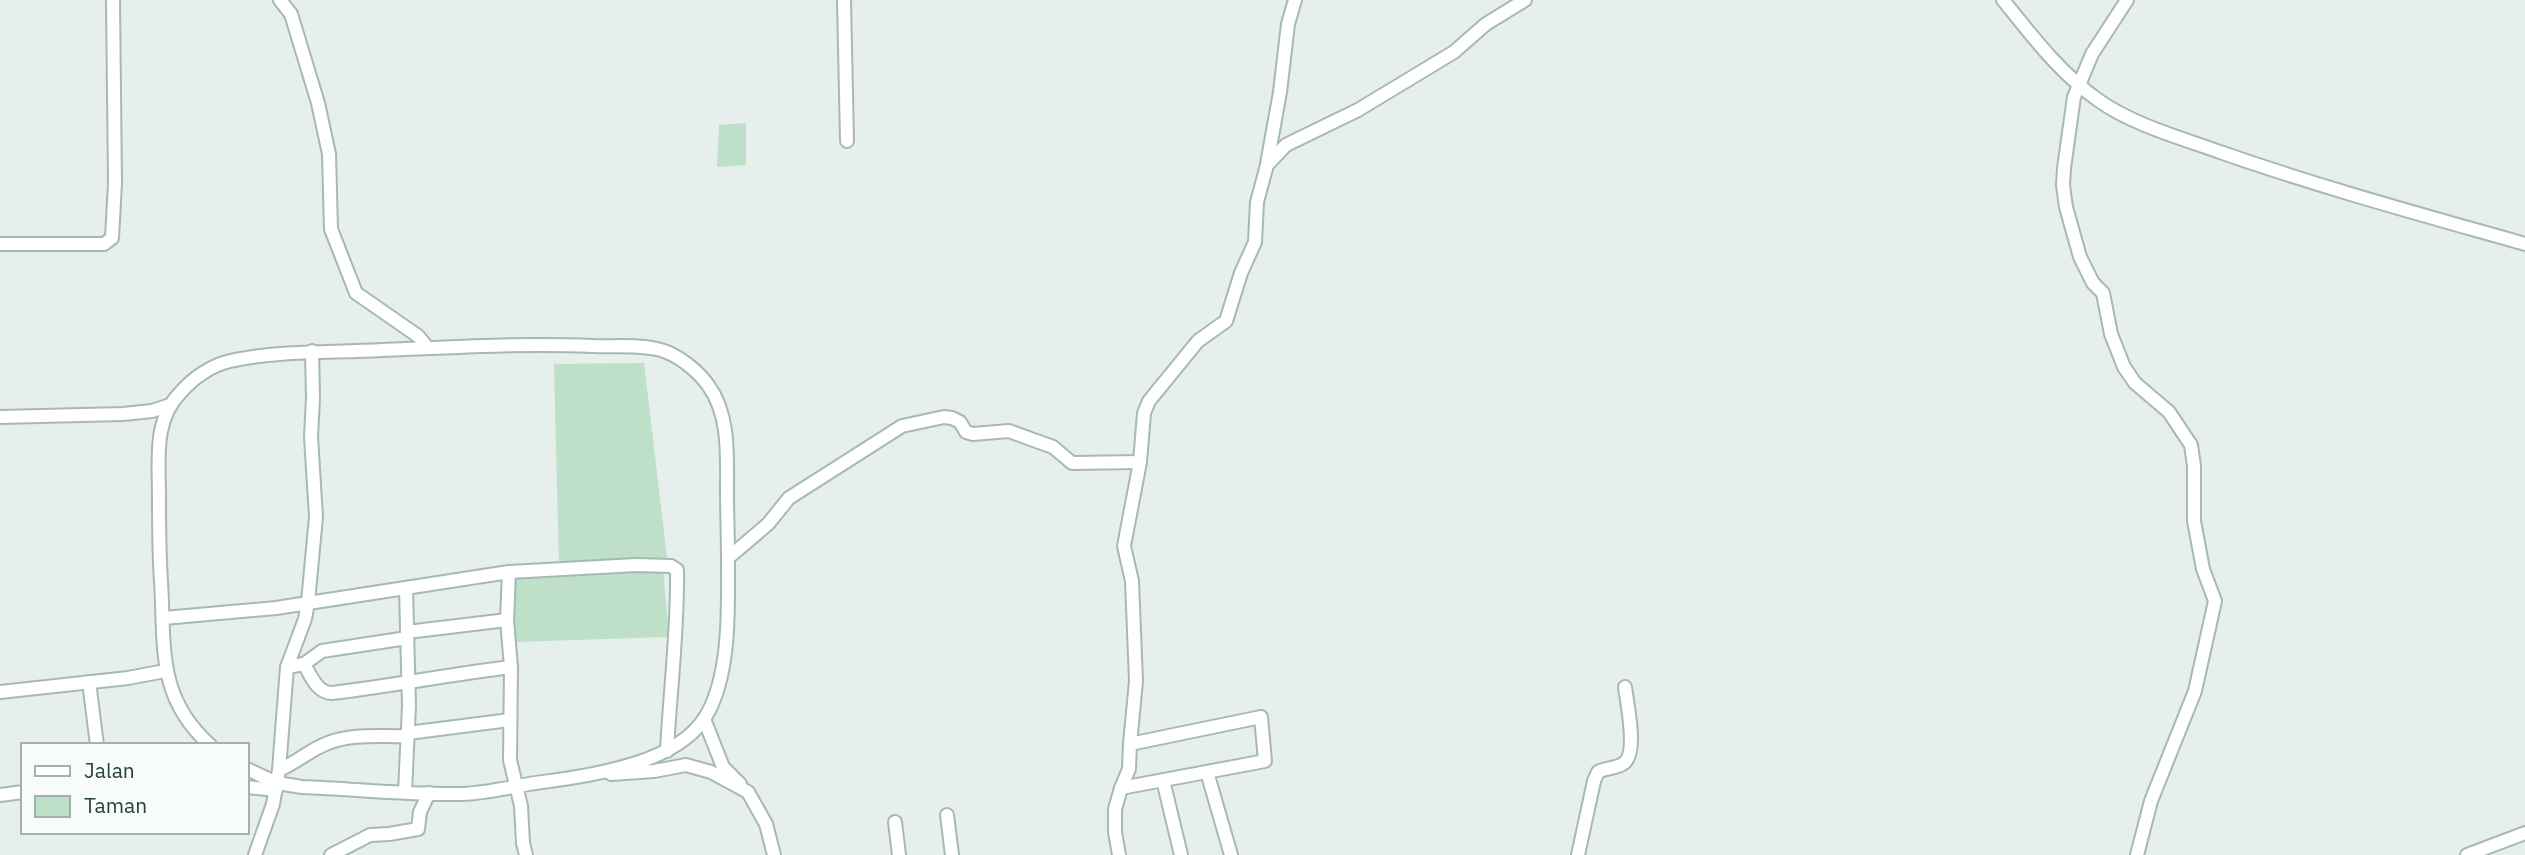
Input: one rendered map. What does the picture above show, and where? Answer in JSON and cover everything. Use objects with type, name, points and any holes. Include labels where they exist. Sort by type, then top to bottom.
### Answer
[{"type":"street","points":[[0,244],[104,244],[112,238],[115,141],[113,0]]},
{"type":"street","points":[[280,0],[291,14],[318,103],[329,154],[331,229],[356,293],[418,336],[428,348]]},
{"type":"street","points":[[844,0],[847,141]]},
{"type":"street","points":[[1119,855],[1115,809],[1129,769],[1136,681],[1132,580],[1124,546],[1140,462],[1144,413],[1149,401],[1198,341],[1226,321],[1241,273],[1255,242],[1256,202],[1267,165],[1280,92],[1288,24],[1295,0]]},
{"type":"street","points":[[1267,165],[1286,145],[1325,128],[1402,85],[1454,52],[1486,24],[1525,0]]},
{"type":"street","points":[[2003,0],[2043,51],[2078,84],[2099,102],[2153,129],[2303,181],[2525,244]]},
{"type":"street","points":[[2127,0],[2098,45],[2078,84],[2070,115],[2063,185],[2072,233],[2093,283],[2102,293],[2111,334],[2124,367],[2135,383],[2169,412],[2191,445],[2194,466],[2194,521],[2203,569],[2215,601],[2195,691],[2151,801],[2137,855]]},
{"type":"street","points":[[208,743],[182,712],[165,671],[159,536],[158,445],[170,405],[192,382],[219,365],[232,361],[312,351],[533,344],[642,347],[666,352],[697,373],[710,388],[723,418],[727,458],[727,632],[722,666],[713,700],[704,719],[687,737],[667,751],[593,774]]},
{"type":"street","points":[[255,855],[277,781],[287,667],[305,619],[308,602],[316,517],[311,437],[312,351]]},
{"type":"street","points":[[0,417],[16,419],[123,414],[152,411],[170,405]]},
{"type":"street","points":[[728,558],[768,524],[789,498],[816,479],[902,426],[926,420],[952,418],[960,422],[966,432],[973,434],[1009,431],[1053,447],[1072,463],[1140,462]]},
{"type":"street","points":[[164,618],[276,608],[509,572],[636,565],[675,567],[675,656],[667,751]]},
{"type":"street","points":[[509,572],[510,760],[521,806],[526,855]]},
{"type":"street","points":[[405,792],[408,684],[406,589]]},
{"type":"street","points":[[287,667],[304,664],[323,650],[508,620]]},
{"type":"street","points":[[304,664],[314,682],[326,694],[511,667]]},
{"type":"street","points":[[0,692],[165,671]]},
{"type":"street","points":[[89,682],[97,743]]},
{"type":"street","points":[[1578,855],[1598,772],[1623,764],[1629,757],[1631,737],[1625,687]]},
{"type":"street","points":[[1121,788],[1265,761],[1261,717],[1129,744]]},
{"type":"street","points":[[704,719],[723,767],[748,792],[766,824],[774,855]]},
{"type":"street","points":[[248,787],[277,781],[296,763],[328,743],[510,720]]},
{"type":"street","points":[[248,769],[302,787],[429,793],[487,792],[593,774],[654,771],[687,765],[711,772],[748,792]]},
{"type":"street","points":[[1207,772],[1231,855]]},
{"type":"street","points":[[1163,780],[1181,855]]},
{"type":"street","points":[[0,795],[21,792]]},
{"type":"street","points":[[331,855],[370,835],[418,829],[420,812],[429,793]]},
{"type":"street","points":[[947,814],[951,855]]},
{"type":"street","points":[[895,822],[899,855]]},
{"type":"street","points":[[2467,855],[2525,833]]},
{"type":"green space","points":[[746,123],[746,165],[717,167],[719,125]]},
{"type":"green space","points":[[644,363],[667,558],[559,565],[554,364]]},
{"type":"green space","points":[[663,569],[669,637],[513,642],[512,577]]}]
